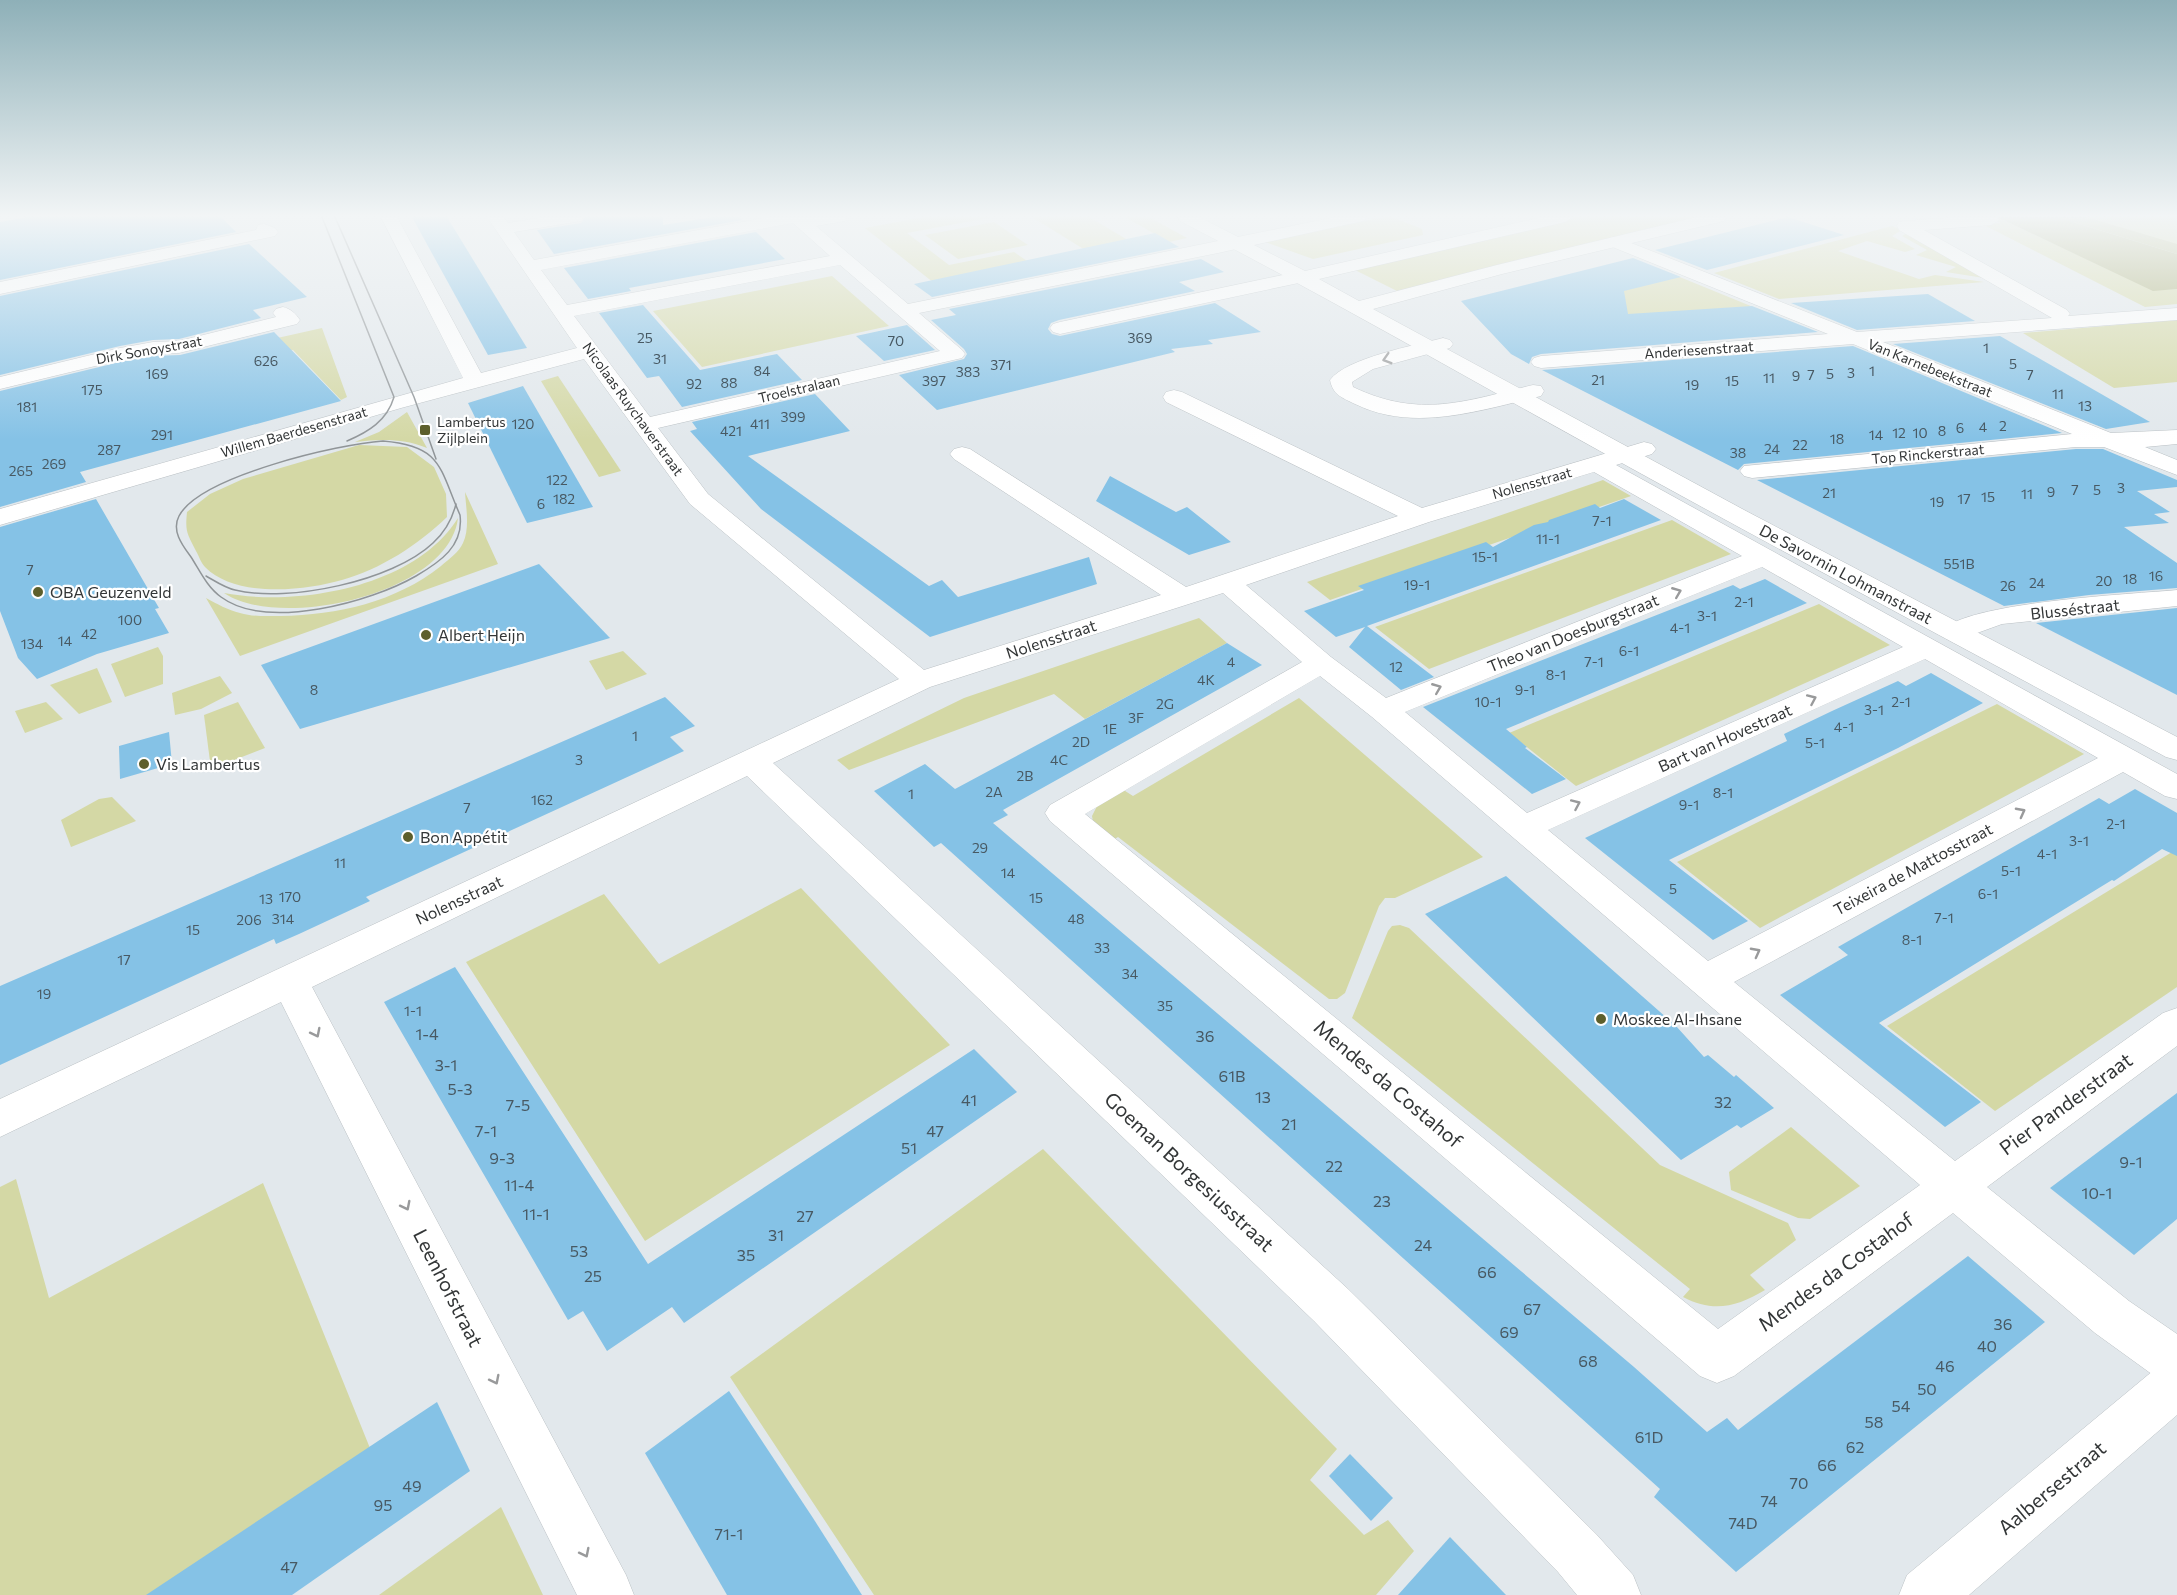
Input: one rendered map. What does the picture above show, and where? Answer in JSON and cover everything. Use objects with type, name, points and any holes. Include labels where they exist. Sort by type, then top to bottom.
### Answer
[{"type":"street","points":[[428,291],[475,381]]},
{"type":"street","name":"Nicolaas Ruychaverstraat","points":[[548,291],[589,351],[699,499],[919,681]]},
{"type":"street","points":[[562,312],[671,291]]},
{"type":"street","points":[[882,291],[903,310],[997,291]]},
{"type":"street","points":[[1060,328],[1234,291]]},
{"type":"street","name":"De Savornin Lohmanstraat","points":[[1331,291],[1516,388],[1622,456],[1763,557],[2177,788]]},
{"type":"street","points":[[1361,306],[1416,291]]},
{"type":"street","name":"Van Karnebeekstraat","points":[[1740,291],[2177,468]]},
{"type":"street","points":[[2020,291],[2060,314]]},
{"type":"street","name":"Troelstralaan","points":[[644,425],[955,354],[903,310]]},
{"type":"street","name":"Dirk Sonoystraat","points":[[0,383],[120,354],[153,348],[179,347],[290,320],[283,313]]},
{"type":"street","name":"Anderiesenstraat","points":[[1541,362],[2177,314]]},
{"type":"street","points":[[1435,345],[1366,365],[1341,380],[1343,390],[1380,408],[1444,412],[1516,388]]},
{"type":"street","name":"Willem Baerdesenstraat","points":[[0,517],[475,381],[589,351]]},
{"type":"street","points":[[1174,397],[1420,517]]},
{"type":"street","points":[[2103,439],[2145,440],[2177,436]]},
{"type":"street","name":"Top Rinckerstraat","points":[[1752,471],[2103,439]]},
{"type":"street","points":[[962,454],[1183,597]]},
{"type":"street","name":"De Savornin Lohmanstraat","points":[[1622,456],[2177,731]]},
{"type":"street","name":"Nolensstraat","points":[[0,1119],[919,681],[1227,583],[1420,517],[1622,456]]},
{"type":"street","name":"Theo van Doesburgstraat","points":[[1383,710],[1763,557]]},
{"type":"street","points":[[1227,583],[1321,663],[1383,710],[1704,980],[2112,1317],[2177,1364]]},
{"type":"street","name":"Blusséstraat","points":[[1965,627],[2002,616],[2177,598]]},
{"type":"street","name":"De Savornin Lohmanstraat","points":[[1965,627],[2177,750]]},
{"type":"street","name":"Bart van Hovestraat","points":[[1523,828],[1926,648]]},
{"type":"street","name":"Mendes da Costahof","points":[[1321,663],[1062,813],[1717,1359],[1954,1185]]},
{"type":"street","name":"Teixeira de Mattosstraat","points":[[1704,980],[2123,758]]},
{"type":"street","name":"Goeman Borgesiusstraat","points":[[751,761],[1331,1305],[1577,1553],[1613,1595]]},
{"type":"street","name":"Leenhofstraat","points":[[290,981],[606,1595]]},
{"type":"street","name":"Pier Panderstraat","points":[[1954,1185],[2177,1024]]},
{"type":"street","name":"Aalbersestraat","points":[[1927,1595],[2177,1382]]},
{"type":"shaded area","points":[[753,291],[850,291],[889,326],[702,367],[653,311]]},
{"type":"shaded area","points":[[1586,291],[1715,291],[1763,311],[1554,327],[1529,306]]},
{"type":"shaded area","points":[[1760,291],[1870,291],[1779,299]]},
{"type":"shaded area","points":[[2114,291],[2177,291],[2177,304],[2145,307]]},
{"type":"shaded area","points":[[2177,320],[2177,382],[2114,388],[2023,333]]},
{"type":"shaded area","points":[[322,328],[347,397],[341,400],[293,350],[267,357],[255,343]]},
{"type":"shaded area","points":[[558,376],[621,471],[599,477],[541,381]]},
{"type":"shaded area","points":[[407,412],[427,448],[409,442],[391,440],[355,442],[379,432]]},
{"type":"shaded area","points":[[359,445],[407,447],[434,467],[446,494],[447,517],[424,537],[385,563],[357,575],[326,584],[290,589],[252,588],[218,577],[204,565],[187,532],[187,512],[210,494],[243,479]]},
{"type":"shaded area","points":[[1603,480],[1631,496],[1330,600],[1307,582]]},
{"type":"shaded area","points":[[465,492],[498,564],[240,656],[206,598],[227,609],[255,616],[302,615],[365,604],[405,589],[441,566],[463,543],[467,518]]},
{"type":"shaded area","points":[[458,518],[448,545],[426,567],[395,585],[359,598],[320,606],[283,608],[250,604],[224,593],[254,597],[286,597],[320,594],[353,587],[385,576],[414,561],[439,542]]},
{"type":"shaded area","points":[[1672,520],[1731,554],[1429,669],[1375,627]]},
{"type":"shaded area","points":[[1819,604],[1890,645],[1576,786],[1509,733]]},
{"type":"shaded area","points":[[1199,618],[1227,643],[1085,719],[1054,694],[849,770],[837,760],[964,698]]},
{"type":"shaded area","points":[[158,647],[163,656],[163,684],[125,697],[111,664]]},
{"type":"shaded area","points":[[623,651],[647,674],[606,690],[589,661]]},
{"type":"shaded area","points":[[97,668],[112,702],[79,714],[50,685]]},
{"type":"shaded area","points":[[220,676],[232,693],[201,709],[175,715],[172,693]]},
{"type":"shaded area","points":[[1299,698],[1483,857],[1395,898],[1385,898],[1379,906],[1345,993],[1337,999],[1329,999],[1118,837],[1110,842],[1094,827],[1092,816],[1099,802],[1122,789],[1133,796]]},
{"type":"shaded area","points":[[46,702],[63,719],[25,733],[15,711]]},
{"type":"shaded area","points":[[238,702],[265,748],[211,769],[204,715]]},
{"type":"shaded area","points":[[1997,704],[2084,754],[1760,928],[1677,862]]},
{"type":"shaded area","points":[[112,797],[136,821],[71,847],[61,820],[99,799]]},
{"type":"shaded area","points":[[2177,849],[2177,987],[1995,1111],[1887,1026]]},
{"type":"shaded area","points":[[801,888],[950,1045],[645,1241],[466,962],[604,894],[659,964]]},
{"type":"shaded area","points":[[1400,925],[1409,928],[1660,1165],[1788,1223],[1796,1240],[1750,1275],[1765,1290],[1745,1301],[1725,1306],[1705,1305],[1683,1297],[1690,1289],[1352,1018],[1388,931],[1392,926]]},
{"type":"shaded area","points":[[1791,1127],[1860,1186],[1810,1219],[1798,1218],[1731,1190],[1729,1172]]},
{"type":"shaded area","points":[[1043,1149],[1337,1449],[1310,1480],[1364,1535],[1388,1520],[1414,1551],[1376,1595],[874,1595],[730,1377]]},
{"type":"shaded area","points":[[16,1179],[49,1298],[263,1183],[378,1468],[186,1595],[0,1595],[0,1187]]},
{"type":"shaded area","points":[[501,1507],[543,1595],[379,1595]]},
{"type":"building","points":[[22,291],[301,291],[307,297],[253,310],[261,318],[179,339],[153,340],[120,346],[0,375],[0,296]]},
{"type":"building","points":[[453,291],[492,291],[527,348],[488,355]]},
{"type":"building","points":[[582,291],[629,291],[588,299]]},
{"type":"building","points":[[924,291],[959,291],[932,297]]},
{"type":"building","points":[[1038,291],[1193,291],[1059,320],[1051,323],[1048,329],[1052,334],[1060,336],[1215,303],[1261,332],[1208,340],[1213,344],[1171,349],[1175,352],[937,410],[899,375],[964,359],[967,354],[964,349],[931,320],[956,315],[949,309]]},
{"type":"building","points":[[1499,291],[1624,291],[1628,314],[1752,306],[1818,332],[1541,354],[1532,357],[1529,364],[1511,354],[1461,301]]},
{"type":"building","points":[[1928,294],[1975,321],[1857,330],[1791,303]]},
{"type":"building","points":[[643,305],[700,370],[777,354],[802,380],[682,407],[659,376],[647,378],[599,313]]},
{"type":"building","points":[[907,325],[935,350],[884,361],[856,336]]},
{"type":"building","points":[[274,332],[341,401],[80,472],[86,482],[0,507],[0,391],[120,362],[153,356],[180,355]]},
{"type":"building","points":[[2000,336],[2150,422],[2106,429],[1893,344]]},
{"type":"building","points":[[1853,346],[2062,433],[1744,464],[1738,470],[1542,370]]},
{"type":"building","points":[[523,386],[593,507],[527,523],[468,403]]},
{"type":"building","points":[[815,394],[850,431],[748,456],[929,586],[942,580],[958,597],[1089,557],[1097,584],[930,637],[761,509],[690,431],[697,429],[692,422]]},
{"type":"building","points":[[2076,449],[2103,449],[2177,480],[2177,487],[2137,491],[2170,512],[2154,514],[2169,523],[2124,527],[2177,563],[2177,588],[2089,595],[2004,606],[1757,480]]},
{"type":"building","points":[[1110,476],[1176,512],[1187,507],[1231,542],[1189,555],[1096,501]]},
{"type":"building","points":[[96,499],[159,608],[155,609],[169,633],[97,654],[37,679],[18,658],[0,611],[0,527]]},
{"type":"building","points":[[1624,499],[1661,520],[1367,626],[1434,677],[1401,690],[1349,647],[1365,627],[1336,637],[1304,611],[1364,590],[1358,586],[1486,542],[1493,547],[1534,525],[1595,504],[1600,508]]},
{"type":"building","points":[[539,564],[610,638],[300,729],[261,665]]},
{"type":"building","points":[[1765,579],[1807,603],[1506,729],[1527,747],[1525,748],[1566,779],[1532,794],[1423,707],[1733,585],[1740,589]]},
{"type":"building","points":[[2177,608],[2177,695],[2036,623]]},
{"type":"building","points":[[1227,643],[1262,665],[1003,810],[1008,815],[993,823],[1634,1367],[1707,1432],[1727,1418],[1738,1430],[1968,1256],[2045,1322],[1736,1572],[1654,1497],[1660,1489],[941,843],[934,847],[874,791],[925,764],[955,789]]},
{"type":"building","points":[[1931,673],[1983,703],[1898,748],[1669,860],[1748,921],[1713,940],[1585,838],[1787,741],[1784,734],[1832,711],[1898,681],[1906,686]]},
{"type":"building","points":[[665,697],[695,726],[670,737],[684,751],[366,897],[370,901],[299,934],[276,944],[274,939],[0,1065],[0,986]]},
{"type":"building","points":[[169,732],[172,764],[120,779],[119,746]]},
{"type":"building","points":[[2135,789],[2177,813],[2177,856],[2162,849],[2114,881],[2112,880],[1879,1023],[1981,1102],[1945,1127],[1780,995],[1848,955],[1838,947],[2099,798],[2109,804]]},
{"type":"building","name":"Moskee Al-Ihsane","points":[[1506,876],[1676,1026],[1704,1057],[1708,1055],[1734,1077],[1736,1075],[1774,1108],[1741,1128],[1737,1125],[1681,1160],[1425,914]]},
{"type":"building","points":[[455,967],[648,1264],[974,1049],[1017,1092],[684,1323],[672,1307],[607,1351],[583,1311],[568,1320],[384,1002]]},
{"type":"building","points":[[2177,1093],[2177,1219],[2134,1255],[2050,1188]]},
{"type":"building","points":[[729,1391],[862,1595],[727,1595],[645,1453]]},
{"type":"building","points":[[437,1402],[470,1471],[292,1595],[146,1595]]},
{"type":"building","points":[[1350,1454],[1393,1498],[1371,1521],[1329,1476]]},
{"type":"building","points":[[1450,1537],[1506,1595],[1398,1595]]},
{"type":"tram line","points":[[347,441],[376,425],[387,413],[394,397],[352,291]]},
{"type":"tram line","points":[[368,291],[414,397],[436,459]]},
{"type":"tram line","points":[[383,441],[417,448],[428,454],[442,472],[456,505],[460,515],[458,536],[449,552],[425,571],[397,586],[347,603],[291,612],[265,612],[241,607],[221,597],[204,578],[182,543],[176,527],[179,516],[192,501],[241,475],[336,448],[383,441]]},
{"type":"tram line","points":[[206,576],[231,589],[257,593],[310,591],[339,586],[393,568],[415,556],[441,535],[448,525],[456,505]]},
{"type":"place","name":"Lambertus Zijlplein","points":[[425,430]]},
{"type":"place","name":"OBA Geuzenveld","points":[[38,592]]},
{"type":"place","name":"Albert Heijn","points":[[426,635]]},
{"type":"place","name":"Vis Lambertus","points":[[144,764]]},
{"type":"place","name":"Bon Appétit","points":[[408,837]]},
{"type":"place","name":"Moskee Al-Ihsane","points":[[1601,1019]]}]
